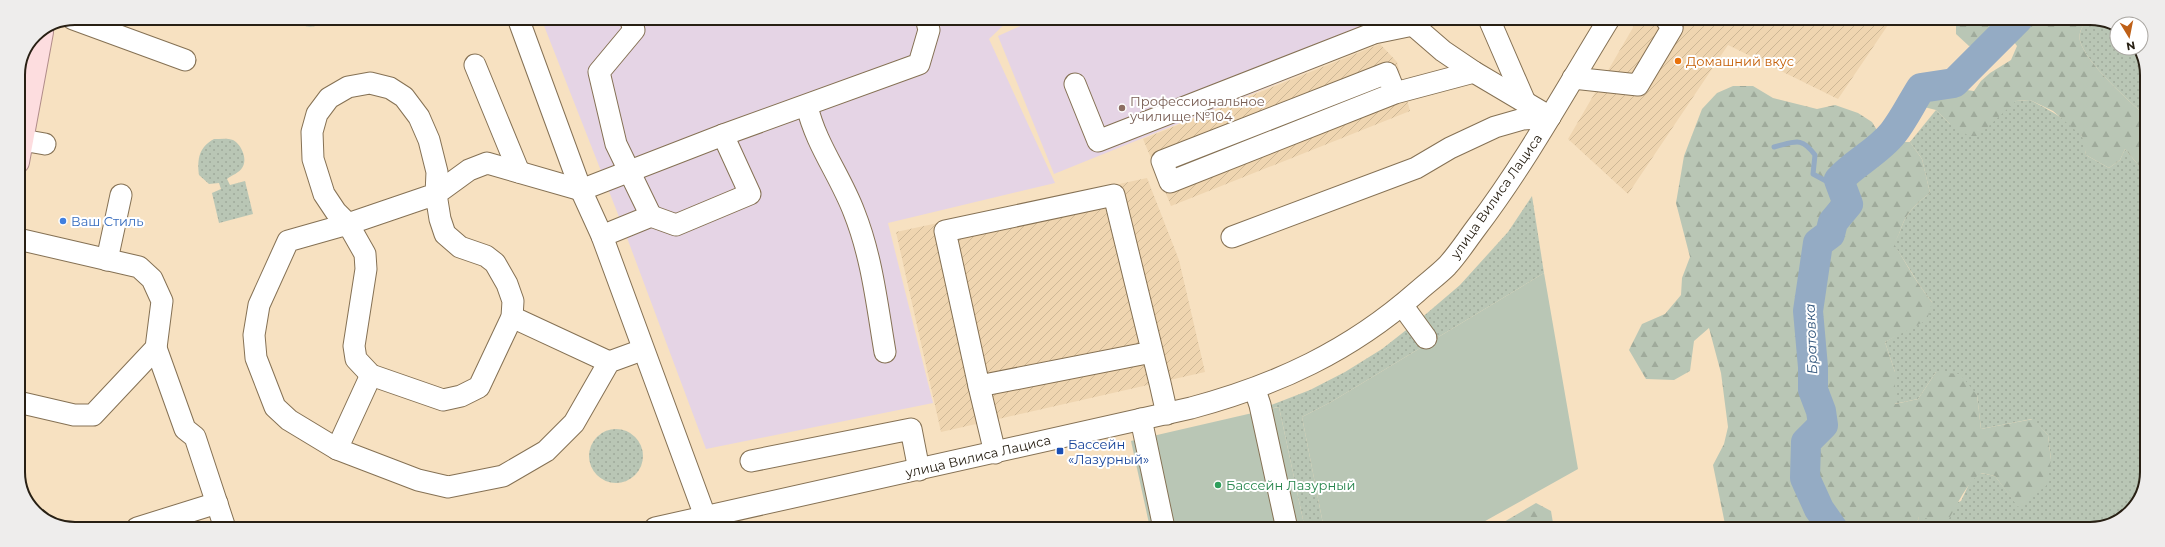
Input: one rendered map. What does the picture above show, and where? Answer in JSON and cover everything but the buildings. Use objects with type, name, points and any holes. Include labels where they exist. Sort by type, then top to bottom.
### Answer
[{"type":"main road","points":[[25,124],[41,39]]},
{"type":"street","points":[[82,25],[107,41],[185,60]]},
{"type":"street","points":[[521,25],[582,190],[602,236],[642,350],[705,516]]},
{"type":"street","points":[[632,25],[634,30],[599,72],[616,144],[651,216]]},
{"type":"street","points":[[642,350],[609,362],[574,423],[546,451],[503,476],[448,487],[418,480],[338,449],[289,420],[276,407],[256,358],[254,335],[259,305],[288,241],[348,224],[436,194],[469,170],[487,163],[582,190],[723,135],[807,106],[919,64],[929,30],[928,25]]},
{"type":"street","points":[[1075,84],[1098,141],[1400,25]]},
{"type":"street","points":[[1413,25],[1443,51],[1474,72],[1550,117]]},
{"type":"street","points":[[1492,25],[1525,102]]},
{"type":"street","name":"улица Вилиса Лациса","points":[[680,522],[1167,414],[1255,390],[1302,369],[1353,340],[1402,305],[1447,266],[1488,211],[1550,117],[1602,25]]},
{"type":"street","points":[[1573,78],[1638,85],[1672,28],[1670,25]]},
{"type":"street","points":[[475,65],[519,172]]},
{"type":"street","points":[[1395,93],[1387,73],[1162,160],[1170,182],[1395,93],[1474,72]]},
{"type":"street","points":[[370,84],[390,88],[404,97],[419,117],[429,140],[438,172],[436,194],[440,218],[445,234],[460,247],[486,256],[495,263],[507,284],[513,301],[512,318],[479,387],[462,396],[443,400],[371,375],[356,359],[354,346],[366,269],[365,254],[348,224],[336,212],[324,194],[314,159],[312,132],[317,114],[330,98],[348,87],[370,84]]},
{"type":"street","points":[[807,106],[812,128],[854,211],[870,258],[885,352]]},
{"type":"street","points":[[1232,237],[1416,168],[1450,148],[1495,127],[1523,119],[1550,117]]},
{"type":"street","points":[[602,236],[651,216],[676,225],[750,194],[723,135]]},
{"type":"street","points":[[25,141],[45,144]]},
{"type":"street","points":[[107,260],[121,195]]},
{"type":"street","points":[[995,453],[945,231],[1114,195],[1167,414]]},
{"type":"street","points":[[25,241],[139,267],[152,279],[162,301],[156,348],[185,429],[195,437],[223,522]]},
{"type":"street","points":[[1402,305],[1426,338]]},
{"type":"street","points":[[512,318],[609,362]]},
{"type":"street","points":[[25,404],[74,415],[93,414],[156,348]]},
{"type":"street","points":[[979,386],[1152,352]]},
{"type":"street","points":[[338,449],[371,375]]},
{"type":"street","points":[[1255,390],[1260,405],[1286,522]]},
{"type":"street","points":[[1141,419],[1163,522]]},
{"type":"street","points":[[751,461],[910,429],[920,470]]},
{"type":"street","points":[[157,522],[217,504]]},
{"type":"shaded area","points":[[544,25],[1004,25],[989,39],[1055,183],[888,223],[933,403],[706,449],[623,227]]},
{"type":"shaded area","name":"Профессиональное училище №104","points":[[1023,25],[1367,25],[1380,42],[1054,174],[998,36]]},
{"type":"shaded area","points":[[1634,25],[1888,25],[1838,99],[1728,45],[1628,194],[1568,139]]},
{"type":"shaded area","points":[[1380,44],[1397,62],[1410,111],[1171,206],[1143,139]]},
{"type":"shaded area","points":[[1147,178],[1179,260],[1205,372],[941,432],[896,232]]},
{"type":"green space","points":[[301,25],[318,25],[311,27]]},
{"type":"green space","points":[[1956,25],[2084,25],[2080,32],[2080,41],[2084,50],[2099,71],[2140,110],[2140,167],[2125,149],[2120,160],[2109,168],[2086,155],[2082,136],[2053,111],[2030,100],[2016,101],[1978,136],[1969,136],[1950,124],[1936,110],[1924,107],[1921,88],[1944,87],[1974,91],[1981,81],[1990,73],[2011,60],[2017,46],[2011,38],[2004,36],[1986,43],[1969,46],[1956,34]]},
{"type":"green space","points":[[2084,25],[2100,26],[2109,29],[2109,56],[2136,56],[2140,71],[2140,110],[2099,71],[2084,50],[2080,41],[2080,32]]},
{"type":"green space","points":[[1733,86],[1753,86],[1773,98],[1817,109],[1835,105],[1858,113],[1872,122],[1884,142],[1910,142],[1922,159],[1930,193],[1909,213],[1894,244],[1932,302],[1927,320],[1885,342],[1895,372],[1895,404],[1918,399],[1936,372],[1960,374],[1977,395],[1981,429],[2033,419],[2048,435],[2051,460],[2046,486],[2018,507],[1995,476],[1981,473],[1966,489],[1947,522],[1919,517],[1917,522],[1725,522],[1713,465],[1724,444],[1728,427],[1721,373],[1709,328],[1694,341],[1690,371],[1674,380],[1646,379],[1629,350],[1642,324],[1665,314],[1681,295],[1682,278],[1690,257],[1676,203],[1684,156],[1702,109],[1717,93]]},
{"type":"green space","points":[[2030,100],[2072,126],[2083,138],[2086,155],[2109,168],[2120,160],[2125,149],[2140,167],[2139,482],[2132,500],[2121,512],[2097,522],[1917,522],[1919,517],[1961,501],[1971,480],[1980,473],[1995,476],[2018,506],[2051,460],[2048,435],[2032,419],[1981,429],[1977,395],[1936,372],[1918,399],[1894,404],[1895,372],[1885,342],[1902,332],[1932,302],[1893,244],[1909,213],[1930,193],[1922,159],[1910,142],[1936,110],[1950,124],[2016,101]]},
{"type":"green space","points":[[214,139],[233,140],[239,145],[244,157],[244,165],[239,171],[227,179],[230,185],[245,181],[253,214],[219,223],[212,193],[221,189],[219,183],[209,184],[199,175],[198,169],[202,150]]},
{"type":"green space","points":[[1532,196],[1544,273],[1331,402],[1302,417],[1323,522],[1304,522],[1279,407],[1266,409],[1266,407],[1310,390],[1345,372],[1382,349],[1460,285],[1508,232]]},
{"type":"green space","points":[[1544,273],[1578,469],[1483,522],[1323,522],[1302,417],[1331,402]]},
{"type":"green space","name":"Бассейн Лазурный","points":[[1279,407],[1304,522],[1149,522],[1131,441]]},
{"type":"green space","points":[[616,429],[626,431],[635,437],[641,446],[643,456],[641,466],[635,475],[626,481],[616,483],[606,481],[597,475],[591,466],[589,456],[591,446],[597,437],[606,431]]},
{"type":"green space","points":[[1536,503],[1551,511],[1553,522],[1504,522]]},
{"type":"waterway","name":"Братовка","points":[[1828,522],[1819,509],[1805,478],[1806,442],[1823,425],[1821,411],[1813,390],[1813,367],[1808,311],[1818,243],[1830,234],[1833,222],[1848,204],[1839,180],[1887,140],[1901,122],[1921,88],[1954,83],[2012,25]]},
{"type":"waterway","points":[[1774,147],[1793,142],[1806,145],[1815,155],[1813,174],[1826,181],[1839,180]]},
{"type":"place","name":"Домашний вкус","points":[[1678,61]]},
{"type":"place","name":"Профессиональное училище №104","points":[[1122,108]]},
{"type":"place","name":"Ваш Стиль","points":[[63,221]]},
{"type":"place","name":"Бассейн «Лазурный»","points":[[1060,451]]},
{"type":"place","name":"Бассейн Лазурный","points":[[1218,485]]}]
